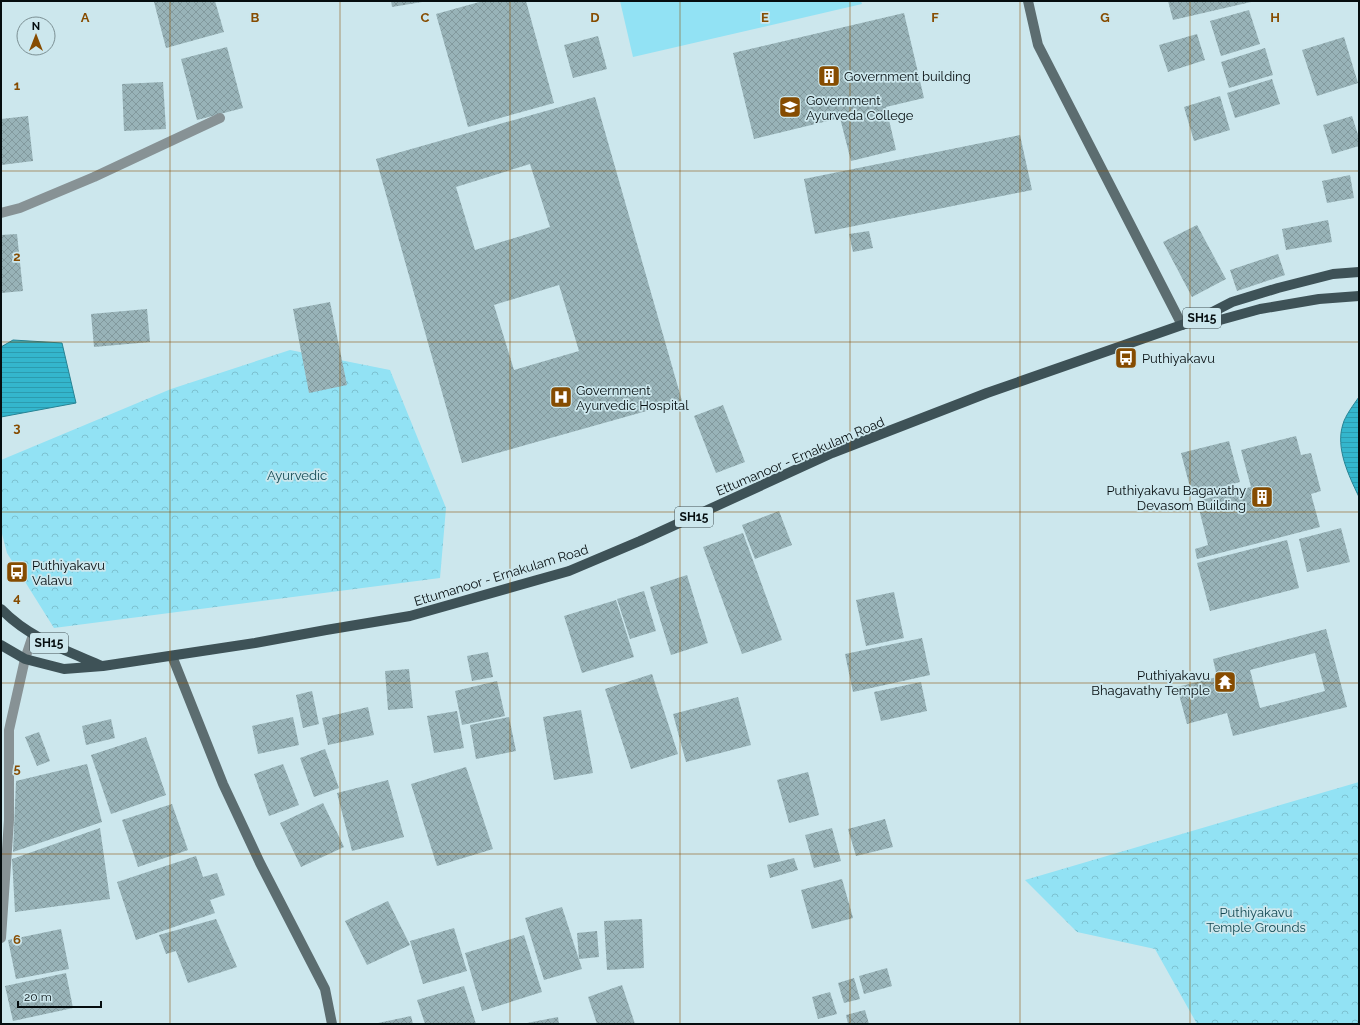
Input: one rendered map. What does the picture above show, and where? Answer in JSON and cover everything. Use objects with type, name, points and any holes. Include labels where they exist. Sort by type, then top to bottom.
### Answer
[{"type":"main road","points":[[1028,1],[1038,45],[1182,325]]},
{"type":"main road","name":"Ettumanoor - Ernakulam Road","points":[[1,645],[25,660],[64,669],[103,666],[172,656],[410,616],[569,571],[640,541],[832,454],[987,393],[1199,319],[1232,302],[1278,288],[1333,274],[1359,272]]},
{"type":"main road","name":"Ettumanoor - Ernakulam Road","points":[[1199,319],[1220,320],[1260,309],[1319,299],[1359,296]]},
{"type":"main road","name":"SH15","points":[[1,609],[33,635],[103,666]]},
{"type":"main road","points":[[172,656],[223,784],[260,863],[325,988],[332,1024]]},
{"type":"street","points":[[1,213],[20,208],[88,180],[220,118]]},
{"type":"street","points":[[1,938],[9,820],[8,730],[25,660],[33,635]]},
{"type":"green space","points":[[620,1],[861,1],[862,4],[633,57]]},
{"type":"green space","name":"Ayurvedic","points":[[290,350],[390,370],[446,508],[440,578],[54,628],[7,553],[1,530],[1,460],[171,389]]},
{"type":"green space","name":"Puthiyakavu Temple Grounds","points":[[1359,782],[1359,1024],[1197,1024],[1155,949],[1077,932],[1025,880]]},
{"type":"shaded area","points":[[13,340],[62,343],[76,403],[1,417],[1,347]]},
{"type":"shaded area","points":[[1359,397],[1359,497],[1344,462],[1341,433],[1344,421]]},
{"type":"building","points":[[215,1],[224,32],[166,48],[154,2]]},
{"type":"building","points":[[391,1],[422,1],[422,2],[392,7]]},
{"type":"building","points":[[483,1],[526,1],[554,103],[468,127],[436,14]]},
{"type":"building","points":[[1168,1],[1251,1],[1251,2],[1173,20]]},
{"type":"building","points":[[1249,10],[1260,44],[1221,56],[1210,21]]},
{"type":"building","name":"Government building","points":[[904,13],[924,98],[886,107],[896,150],[851,161],[840,118],[754,139],[733,53]]},
{"type":"building","points":[[1197,34],[1205,60],[1168,72],[1159,45]]},
{"type":"building","points":[[598,36],[607,69],[573,78],[564,45]]},
{"type":"building","points":[[1344,37],[1358,83],[1317,96],[1302,50]]},
{"type":"building","points":[[227,47],[243,108],[197,120],[181,59]]},
{"type":"building","points":[[1265,48],[1273,75],[1229,88],[1221,62]]},
{"type":"building","points":[[1272,79],[1280,104],[1235,118],[1227,93]]},
{"type":"building","points":[[163,82],[166,129],[124,131],[122,84]]},
{"type":"building","points":[[1220,96],[1230,130],[1194,141],[1184,107]]},
{"type":"building","points":[[595,97],[682,401],[462,463],[376,159]],"holes":[[[530,164],[550,227],[475,250],[456,187]],[[559,285],[579,351],[514,370],[494,305]]]},
{"type":"building","points":[[28,116],[33,161],[1,165],[1,119]]},
{"type":"building","points":[[1352,116],[1359,138],[1359,146],[1332,154],[1323,125]]},
{"type":"building","points":[[1020,135],[1032,190],[815,234],[804,179]]},
{"type":"building","points":[[1350,175],[1354,198],[1327,203],[1322,181]]},
{"type":"building","points":[[1328,220],[1332,242],[1286,250],[1282,229]]},
{"type":"building","points":[[1197,225],[1226,279],[1192,297],[1163,242]]},
{"type":"building","points":[[869,231],[873,248],[853,252],[849,234]]},
{"type":"building","points":[[17,234],[23,291],[1,293],[1,235]]},
{"type":"building","points":[[1278,254],[1285,275],[1237,291],[1230,270]]},
{"type":"building","points":[[330,302],[347,385],[309,393],[293,309]]},
{"type":"building","points":[[147,309],[150,342],[94,347],[91,314]]},
{"type":"building","points":[[723,405],[745,462],[716,473],[694,416]]},
{"type":"building","name":"Puthiyakavu Bagavathy Devasom Building","points":[[1296,436],[1301,455],[1311,453],[1321,491],[1311,494],[1320,527],[1197,559],[1195,549],[1208,545],[1197,501],[1251,487],[1241,450]]},
{"type":"building","points":[[1229,441],[1240,482],[1192,495],[1181,453]]},
{"type":"building","points":[[779,511],[792,545],[755,559],[742,525]]},
{"type":"building","points":[[1341,528],[1350,562],[1307,572],[1299,539]]},
{"type":"building","points":[[743,533],[782,640],[742,654],[703,547]]},
{"type":"building","points":[[1287,540],[1299,588],[1210,611],[1197,563]]},
{"type":"building","points":[[687,575],[708,643],[671,655],[650,587]]},
{"type":"building","points":[[644,591],[656,631],[630,639],[617,599]]},
{"type":"building","points":[[894,592],[904,638],[866,646],[856,600]]},
{"type":"building","points":[[616,600],[634,657],[582,673],[564,616]]},
{"type":"building","name":"Puthiyakavu Bhagavathy Temple","points":[[1326,629],[1347,707],[1233,736],[1227,713],[1187,724],[1177,687],[1217,677],[1213,659]],"holes":[[[1315,653],[1325,691],[1260,708],[1250,670]]]},
{"type":"building","points":[[922,638],[930,675],[853,692],[845,654]]},
{"type":"building","points":[[488,652],[493,677],[472,681],[467,656]]},
{"type":"building","points":[[409,669],[413,708],[388,710],[385,671]]},
{"type":"building","points":[[652,674],[678,754],[631,769],[605,689]]},
{"type":"building","points":[[497,681],[505,716],[462,725],[455,691]]},
{"type":"building","points":[[921,682],[927,711],[881,721],[874,692]]},
{"type":"building","points":[[312,691],[319,724],[303,728],[296,695]]},
{"type":"building","points":[[738,697],[751,745],[686,762],[673,714]]},
{"type":"building","points":[[368,707],[374,735],[328,745],[322,718]]},
{"type":"building","points":[[581,710],[593,773],[554,780],[543,717]]},
{"type":"building","points":[[457,711],[464,748],[434,753],[427,716]]},
{"type":"building","points":[[293,717],[299,745],[258,754],[252,726]]},
{"type":"building","points":[[509,717],[516,751],[476,759],[470,725]]},
{"type":"building","points":[[111,719],[115,738],[86,745],[82,726]]},
{"type":"building","points":[[39,732],[50,761],[37,766],[25,737]]},
{"type":"building","points":[[146,737],[166,795],[111,814],[91,755]]},
{"type":"building","points":[[325,749],[339,788],[314,797],[300,758]]},
{"type":"building","points":[[87,764],[102,822],[13,852],[16,781]]},
{"type":"building","points":[[283,764],[299,805],[269,816],[254,774]]},
{"type":"building","points":[[466,767],[493,849],[437,866],[411,784]]},
{"type":"building","points":[[808,772],[819,815],[789,823],[777,780]]},
{"type":"building","points":[[388,780],[404,837],[352,851],[337,793]]},
{"type":"building","points":[[323,803],[344,847],[301,867],[280,823]]},
{"type":"building","points":[[172,804],[188,850],[138,867],[122,820]]},
{"type":"building","points":[[885,819],[893,847],[856,856],[848,829]]},
{"type":"building","points":[[100,828],[110,899],[15,912],[12,859]]},
{"type":"building","points":[[832,828],[841,861],[814,868],[805,835]]},
{"type":"building","points":[[196,856],[203,877],[217,873],[225,895],[210,900],[215,913],[136,940],[117,882]]},
{"type":"building","points":[[794,858],[798,870],[770,878],[767,865]]},
{"type":"building","points":[[842,879],[853,918],[812,929],[801,890]]},
{"type":"building","points":[[388,901],[410,945],[367,965],[345,921]]},
{"type":"building","points":[[562,907],[582,969],[544,980],[525,918]]},
{"type":"building","points":[[216,919],[237,967],[188,983],[176,951],[166,954],[159,935]]},
{"type":"building","points":[[642,919],[644,968],[607,970],[604,921]]},
{"type":"building","points":[[454,928],[467,971],[423,984],[410,941]]},
{"type":"building","points":[[61,929],[69,969],[16,979],[8,940]]},
{"type":"building","points":[[597,931],[599,957],[579,959],[577,933]]},
{"type":"building","points":[[524,935],[542,992],[482,1011],[465,953]]},
{"type":"building","points":[[887,968],[892,986],[864,994],[859,976]]},
{"type":"building","points":[[66,973],[73,1008],[13,1021],[5,986]]},
{"type":"building","points":[[854,978],[860,999],[844,1003],[838,983]]},
{"type":"building","points":[[622,985],[635,1024],[597,1024],[588,997]]},
{"type":"building","points":[[464,986],[476,1024],[425,1024],[417,1000]]},
{"type":"building","points":[[830,992],[837,1014],[818,1019],[812,997]]},
{"type":"building","points":[[865,1010],[869,1024],[848,1024],[846,1015]]},
{"type":"building","points":[[411,1016],[413,1024],[378,1024],[378,1023]]},
{"type":"building","points":[[558,1017],[559,1024],[527,1024],[527,1023]]},
{"type":"place","name":"Government building","points":[[829,76]]},
{"type":"place","name":"Government Ayurveda College","points":[[790,107]]},
{"type":"place","name":"Puthiyakavu","points":[[1126,358]]},
{"type":"place","name":"Government Ayurvedic Hospital","points":[[561,397]]},
{"type":"place","name":"Puthiyakavu Bagavathy Devasom Building","points":[[1262,497]]},
{"type":"place","name":"Puthiyakavu Valavu","points":[[17,572]]},
{"type":"place","name":"Puthiyakavu Bhagavathy Temple","points":[[1225,682]]}]
